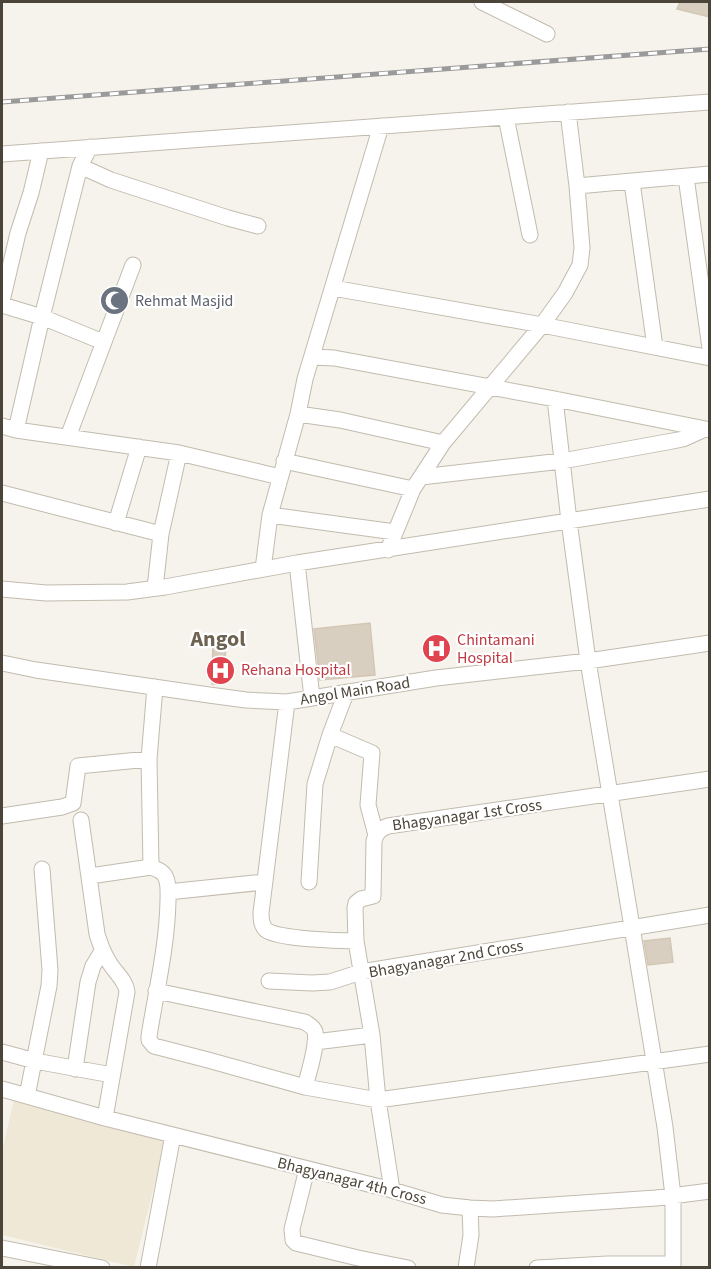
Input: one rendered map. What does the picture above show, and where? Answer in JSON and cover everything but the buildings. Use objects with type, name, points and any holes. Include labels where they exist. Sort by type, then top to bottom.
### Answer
[{"type":"street","points":[[488,3],[547,34]]},
{"type":"street","points":[[2,154],[710,102]]},
{"type":"street","points":[[388,550],[417,483],[443,442],[542,325],[565,293],[580,265],[582,248],[568,112]]},
{"type":"street","points":[[506,117],[530,235]]},
{"type":"street","points":[[262,569],[270,515],[298,414],[305,379],[381,126]]},
{"type":"street","points":[[90,147],[80,166],[42,317],[9,428],[179,453],[280,477]]},
{"type":"street","points":[[41,151],[18,233],[2,303],[104,342]]},
{"type":"street","points":[[80,166],[111,180],[258,226]]},
{"type":"street","points":[[577,186],[710,174]]},
{"type":"street","points":[[686,177],[710,348]]},
{"type":"street","points":[[632,182],[655,347]]},
{"type":"street","points":[[68,437],[133,265]]},
{"type":"street","points":[[333,288],[710,358]]},
{"type":"street","points":[[312,357],[334,358],[706,430]]},
{"type":"street","points":[[537,1268],[607,1264],[673,1266],[673,1196],[665,1127],[588,662],[555,399]]},
{"type":"street","points":[[298,414],[340,420],[443,442]]},
{"type":"street","points":[[284,461],[341,475],[417,483],[667,442],[683,439],[706,430]]},
{"type":"street","points":[[116,523],[139,447]]},
{"type":"street","points":[[155,588],[161,534],[179,453]]},
{"type":"street","points":[[2,493],[161,534]]},
{"type":"street","points":[[2,589],[46,593],[127,592],[297,563],[710,499]]},
{"type":"street","points":[[270,515],[395,532]]},
{"type":"street","points":[[297,563],[312,698]]},
{"type":"street","name":"Angol Main Road","points":[[2,663],[237,699],[287,702],[436,678],[588,662],[710,643]]},
{"type":"street","points":[[152,867],[149,759],[155,687]]},
{"type":"street","points":[[309,882],[315,784],[346,693]]},
{"type":"street","points":[[287,702],[261,921],[268,931],[277,934],[356,941]]},
{"type":"street","points":[[330,735],[372,753],[368,805],[376,835]]},
{"type":"street","points":[[2,816],[62,807],[73,802],[78,766],[149,759]]},
{"type":"street","name":"Bhagyanagar 1st Cross","points":[[361,972],[356,941],[355,908],[356,903],[361,899],[373,896],[374,841],[381,828],[710,779]]},
{"type":"street","points":[[81,820],[97,934],[102,951],[124,983],[127,992],[105,1118]]},
{"type":"street","points":[[90,876],[152,867],[161,871],[166,879],[168,914],[165,945],[148,1036],[154,1046],[305,1087],[378,1100],[710,1054]]},
{"type":"street","points":[[27,1096],[50,986],[42,869]]},
{"type":"street","points":[[168,892],[264,882]]},
{"type":"street","name":"Bhagyanagar 2nd Cross","points":[[392,1190],[378,1100],[372,1035],[361,972],[710,915]]},
{"type":"street","points":[[75,1069],[88,982],[93,966],[102,951]]},
{"type":"street","points":[[269,981],[330,982],[361,972]]},
{"type":"street","points":[[156,991],[305,1022],[315,1031],[315,1042],[305,1087]]},
{"type":"street","points":[[315,1042],[372,1035]]},
{"type":"street","points":[[2,1052],[35,1061],[112,1075]]},
{"type":"street","name":"Bhagyanagar 4th Cross","points":[[2,1089],[442,1205],[493,1209],[656,1198],[710,1191]]},
{"type":"street","points":[[148,1268],[173,1135]]},
{"type":"street","points":[[307,1169],[292,1229],[293,1240],[296,1244],[408,1268]]},
{"type":"street","points":[[466,1268],[471,1234],[470,1208]]},
{"type":"street","points":[[2,1248],[102,1268]]},
{"type":"shaded area","points":[[14,1100],[166,1138],[134,1267],[2,1235],[2,1151]]},
{"type":"railway","points":[[2,102],[710,49]]},
{"type":"place","name":"Rehmat Masjid","points":[[114,301]]},
{"type":"place","name":"Chintamani Hospital","points":[[436,649]]},
{"type":"place","name":"Rehana Hospital","points":[[220,670]]},
{"type":"district","name":"Angol","points":[[218,639]]}]
